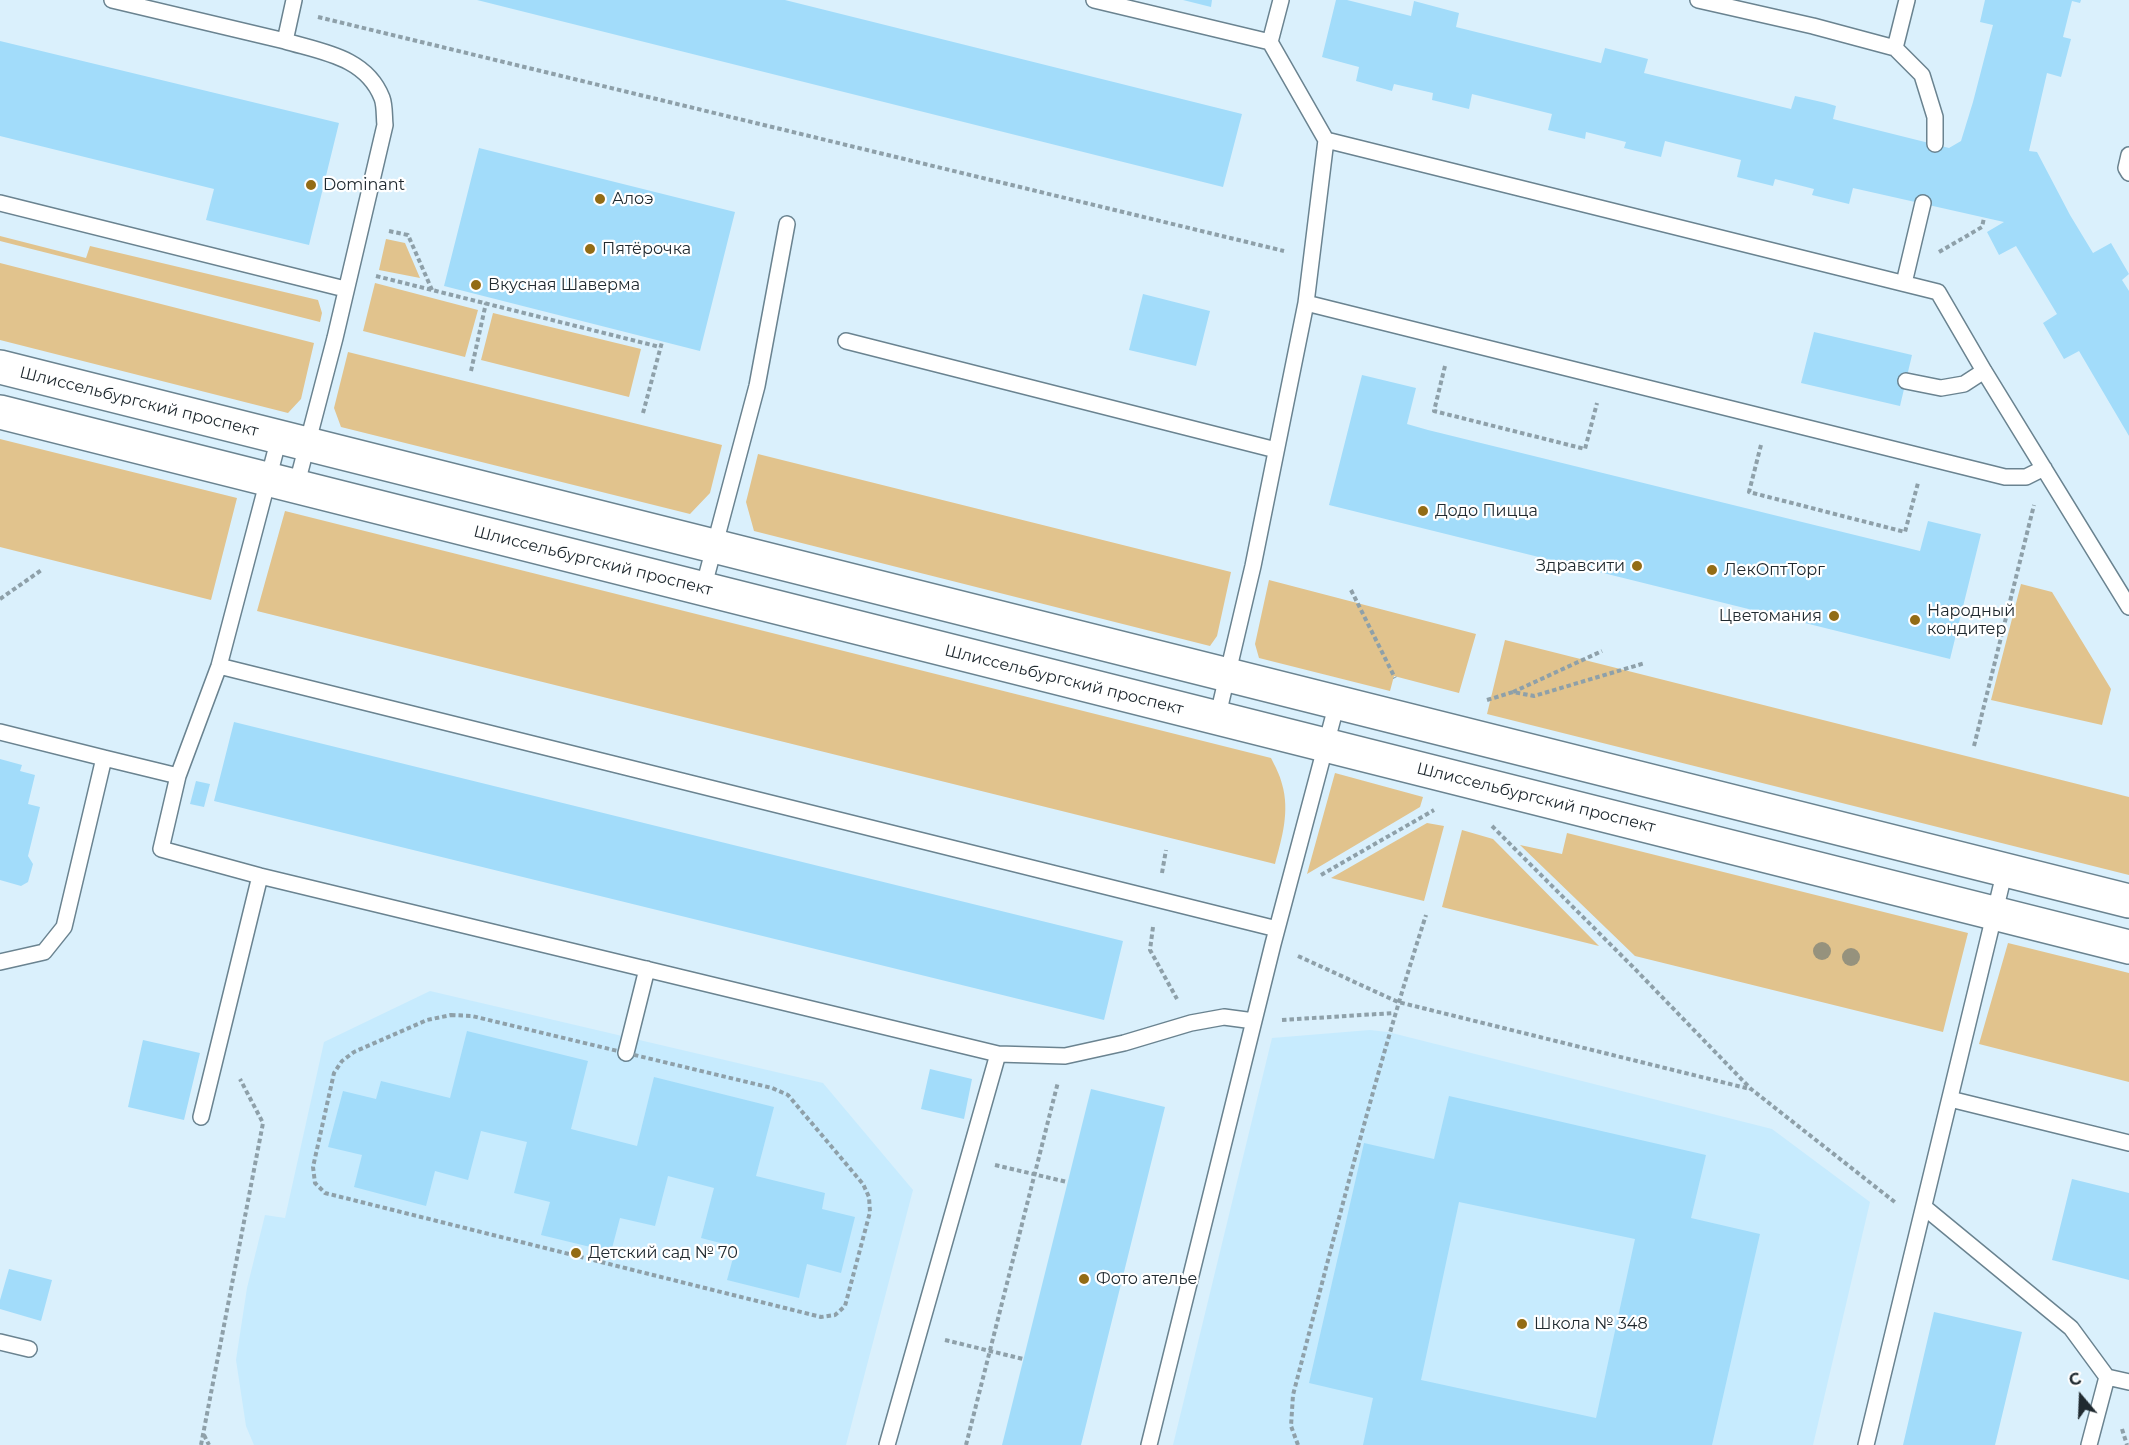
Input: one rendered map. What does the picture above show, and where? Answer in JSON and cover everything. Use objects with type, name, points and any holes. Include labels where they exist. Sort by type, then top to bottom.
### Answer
[{"type":"main road","name":"Шлиссельбургский проспект","points":[[0,367],[2129,902]]},
{"type":"main road","name":"Шлиссельбургский проспект","points":[[0,412],[2129,947]]},
{"type":"lane","points":[[112,0],[285,41],[346,59],[369,75],[382,99],[385,125],[335,338],[293,441],[283,483],[178,776],[161,849],[260,876],[999,1054],[1065,1056],[1124,1043],[1191,1023],[1224,1017],[1254,1022]]},
{"type":"lane","points":[[1094,0],[1270,42]]},
{"type":"lane","points":[[1217,719],[1229,675],[1306,303],[1326,140],[1270,42],[1281,0]]},
{"type":"lane","points":[[1698,0],[1813,26],[1895,48],[1922,75],[1935,117],[1935,144]]},
{"type":"lane","points":[[1895,48],[1906,0]]},
{"type":"lane","points":[[285,41],[293,5]]},
{"type":"lane","points":[[1326,140],[1906,276],[1938,292],[2129,607]]},
{"type":"lane","points":[[2129,155],[2126,168],[2129,173]]},
{"type":"lane","points":[[0,203],[345,290]]},
{"type":"lane","points":[[1906,276],[1923,203]]},
{"type":"lane","points":[[704,589],[757,386],[787,224]]},
{"type":"lane","points":[[1306,303],[2006,477],[2026,477],[2044,468]]},
{"type":"lane","points":[[846,341],[1276,450]]},
{"type":"lane","points":[[1906,381],[1941,388],[1964,384],[1984,371]]},
{"type":"lane","points":[[283,483],[293,441]]},
{"type":"lane","points":[[219,666],[1158,900],[1275,937]]},
{"type":"lane","points":[[1149,1445],[1275,937],[1337,703]]},
{"type":"lane","points":[[0,732],[178,776]]},
{"type":"lane","points":[[0,962],[44,952],[64,927],[104,758]]},
{"type":"lane","points":[[1866,1445],[2005,870]]},
{"type":"lane","points":[[201,1117],[260,876]]},
{"type":"lane","points":[[626,1053],[647,969]]},
{"type":"lane","points":[[887,1445],[999,1054]]},
{"type":"lane","points":[[1950,1099],[2129,1143]]},
{"type":"lane","points":[[1924,1206],[2071,1329],[2107,1377],[2129,1382]]},
{"type":"lane","points":[[0,1342],[29,1349]]},
{"type":"lane","points":[[2089,1445],[2107,1377]]},
{"type":"path","points":[[293,5],[1311,258]]},
{"type":"path","points":[[1906,276],[1982,227],[1984,218]]},
{"type":"path","points":[[361,224],[408,235],[432,290]]},
{"type":"path","points":[[350,269],[661,344],[644,413]]},
{"type":"path","points":[[471,371],[486,303]]},
{"type":"path","points":[[1452,340],[1434,411],[1585,450],[1604,377]]},
{"type":"path","points":[[1768,418],[1749,492],[1905,532],[1925,457]]},
{"type":"path","points":[[1974,746],[2044,468]]},
{"type":"path","points":[[0,599],[43,569]]},
{"type":"path","points":[[1351,590],[1396,681]]},
{"type":"path","points":[[1482,702],[1513,692],[1602,651]]},
{"type":"path","points":[[1513,692],[1534,696],[1645,663]]},
{"type":"path","points":[[1315,879],[1443,806]]},
{"type":"path","points":[[1491,825],[1751,1089],[1920,1222]]},
{"type":"path","points":[[1166,850],[1150,951],[1191,1023]]},
{"type":"path","points":[[1298,1445],[1291,1426],[1293,1395],[1394,1013],[1426,915]]},
{"type":"path","points":[[1275,937],[1398,1002],[1751,1089]]},
{"type":"path","points":[[1254,1022],[1394,1013]]},
{"type":"path","points":[[451,1015],[472,1017],[626,1053],[772,1088],[788,1095],[863,1184],[869,1197],[870,1212],[845,1306],[835,1314],[821,1317],[325,1193],[315,1183],[313,1167],[334,1073],[342,1061],[354,1052],[427,1020],[451,1015]]},
{"type":"path","points":[[201,1445],[263,1123],[220,1040]]},
{"type":"path","points":[[966,1445],[1065,1056]]},
{"type":"path","points":[[968,1159],[1067,1182]]},
{"type":"path","points":[[919,1334],[1023,1359]]},
{"type":"path","points":[[203,1435],[209,1445]]},
{"type":"shaded area","points":[[0,236],[86,258],[90,246],[318,300],[322,313],[320,322],[0,241]]},
{"type":"shaded area","points":[[386,239],[405,243],[420,278],[379,270]]},
{"type":"shaded area","points":[[0,263],[314,343],[301,399],[288,413],[0,340]]},
{"type":"shaded area","points":[[375,283],[478,310],[465,357],[363,331]]},
{"type":"shaded area","points":[[493,313],[641,349],[629,397],[481,360]]},
{"type":"shaded area","points":[[348,352],[722,445],[710,493],[690,514],[341,427],[334,408]]},
{"type":"shaded area","points":[[0,439],[237,498],[211,600],[0,547]]},
{"type":"shaded area","points":[[758,454],[1231,572],[1217,636],[1210,646],[754,531],[746,502]]},
{"type":"shaded area","points":[[285,511],[1271,758],[1281,781],[1285,804],[1284,824],[1275,864],[257,611]]},
{"type":"shaded area","points":[[1269,580],[1476,634],[1459,693],[1394,676],[1390,691],[1259,658],[1255,644]]},
{"type":"shaded area","points":[[2021,584],[2052,592],[2111,689],[2102,725],[1991,700]]},
{"type":"shaded area","points":[[1505,640],[2129,797],[2129,875],[1487,714]]},
{"type":"shaded area","points":[[1335,773],[1423,797],[1420,807],[1307,874]]},
{"type":"shaded area","points":[[1427,823],[1444,826],[1424,901],[1331,878]]},
{"type":"shaded area","points":[[1462,830],[1493,839],[1599,946],[1442,907]]},
{"type":"shaded area","points":[[1567,833],[1968,933],[1943,1032],[1635,956],[1520,845],[1562,854]]},
{"type":"shaded area","points":[[2008,943],[2129,973],[2129,1082],[1979,1044]]},
{"type":"shaded area","name":"Детский сад № 70","points":[[430,991],[823,1083],[913,1190],[846,1445],[254,1445],[246,1426],[236,1360],[247,1288],[265,1215],[285,1218],[324,1042]]},
{"type":"shaded area","name":"Школа № 348","points":[[1370,1030],[1388,1032],[1772,1129],[1870,1202],[1813,1445],[1173,1445],[1272,1038]]},
{"type":"building","points":[[477,0],[785,0],[1242,114],[1223,187]]},
{"type":"building","points":[[1183,0],[1212,0],[1211,7]]},
{"type":"building","points":[[1336,0],[1347,0],[1411,16],[1414,1],[1459,13],[1456,27],[1601,63],[1605,48],[1648,59],[1644,73],[1791,109],[1795,96],[1826,103],[1836,106],[1833,119],[1949,148],[1961,141],[1993,25],[1980,22],[1985,0],[2081,0],[2080,3],[2072,1],[2063,37],[2071,39],[2061,77],[2047,73],[2029,151],[2037,152],[2093,253],[2111,243],[2129,274],[2122,280],[2129,291],[2129,436],[2079,351],[2064,359],[2043,323],[2057,314],[2016,246],[1999,255],[1987,232],[2004,222],[1853,188],[1849,204],[1812,195],[1814,189],[1775,179],[1773,186],[1737,177],[1741,160],[1665,141],[1661,157],[1624,148],[1626,142],[1586,132],[1585,139],[1548,130],[1552,114],[1472,94],[1469,109],[1432,100],[1433,93],[1394,84],[1392,91],[1356,81],[1359,67],[1322,57]]},
{"type":"building","points":[[0,41],[339,123],[309,245],[206,220],[214,189],[0,136]]},
{"type":"building","name":"Пятёрочка","points":[[479,148],[735,212],[700,351],[444,286]]},
{"type":"building","points":[[1143,294],[1210,311],[1196,366],[1129,350]]},
{"type":"building","points":[[1814,332],[1912,355],[1900,406],[1801,383]]},
{"type":"building","points":[[1362,375],[1416,388],[1407,424],[1428,430],[1920,551],[1928,521],[1981,534],[1950,659],[1329,505]]},
{"type":"building","points":[[234,722],[1123,941],[1104,1020],[214,801]]},
{"type":"building","points":[[0,759],[22,765],[20,771],[35,775],[28,804],[40,807],[28,856],[33,864],[28,882],[21,886],[0,880]]},
{"type":"building","points":[[196,781],[210,784],[204,807],[190,804]]},
{"type":"building","points":[[467,1031],[588,1061],[571,1129],[637,1146],[654,1077],[774,1107],[756,1176],[825,1193],[822,1209],[855,1217],[841,1273],[807,1264],[799,1298],[727,1280],[736,1247],[701,1238],[714,1188],[668,1176],[655,1226],[620,1218],[611,1252],[541,1235],[550,1202],[514,1193],[527,1142],[481,1131],[468,1180],[435,1171],[426,1206],[354,1187],[362,1155],[328,1147],[343,1091],[376,1099],[381,1081],[450,1098]]},
{"type":"building","points":[[143,1040],[200,1053],[184,1120],[128,1107]]},
{"type":"building","points":[[930,1069],[972,1079],[964,1119],[921,1109]]},
{"type":"building","points":[[1091,1089],[1165,1107],[1081,1445],[1002,1445]]},
{"type":"building","points":[[1449,1096],[1706,1155],[1691,1218],[1760,1234],[1712,1445],[1363,1445],[1373,1398],[1309,1383],[1364,1143],[1434,1159]],"holes":[[[1459,1202],[1635,1239],[1596,1418],[1421,1380]]]},
{"type":"building","points":[[2072,1179],[2129,1193],[2129,1280],[2052,1260]]},
{"type":"building","points":[[9,1269],[52,1280],[41,1321],[0,1309],[0,1300]]},
{"type":"building","points":[[1934,1312],[2022,1332],[1995,1445],[1903,1445]]},
{"type":"place","name":"Dominant","points":[[311,185]]},
{"type":"place","name":"Алоэ","points":[[600,199]]},
{"type":"place","name":"Пятёрочка","points":[[590,249]]},
{"type":"place","name":"Вкусная Шаверма","points":[[476,285]]},
{"type":"place","name":"Додо Пицца","points":[[1423,511]]},
{"type":"place","name":"Здравсити","points":[[1637,566]]},
{"type":"place","name":"ЛекОптТорг","points":[[1712,570]]},
{"type":"place","name":"Цветомания","points":[[1834,616]]},
{"type":"place","name":"Народный кондитер","points":[[1915,620]]},
{"type":"place","name":"Детский сад № 70","points":[[576,1253]]},
{"type":"place","name":"Фото ателье","points":[[1084,1279]]},
{"type":"place","name":"Школа № 348","points":[[1522,1324]]}]
